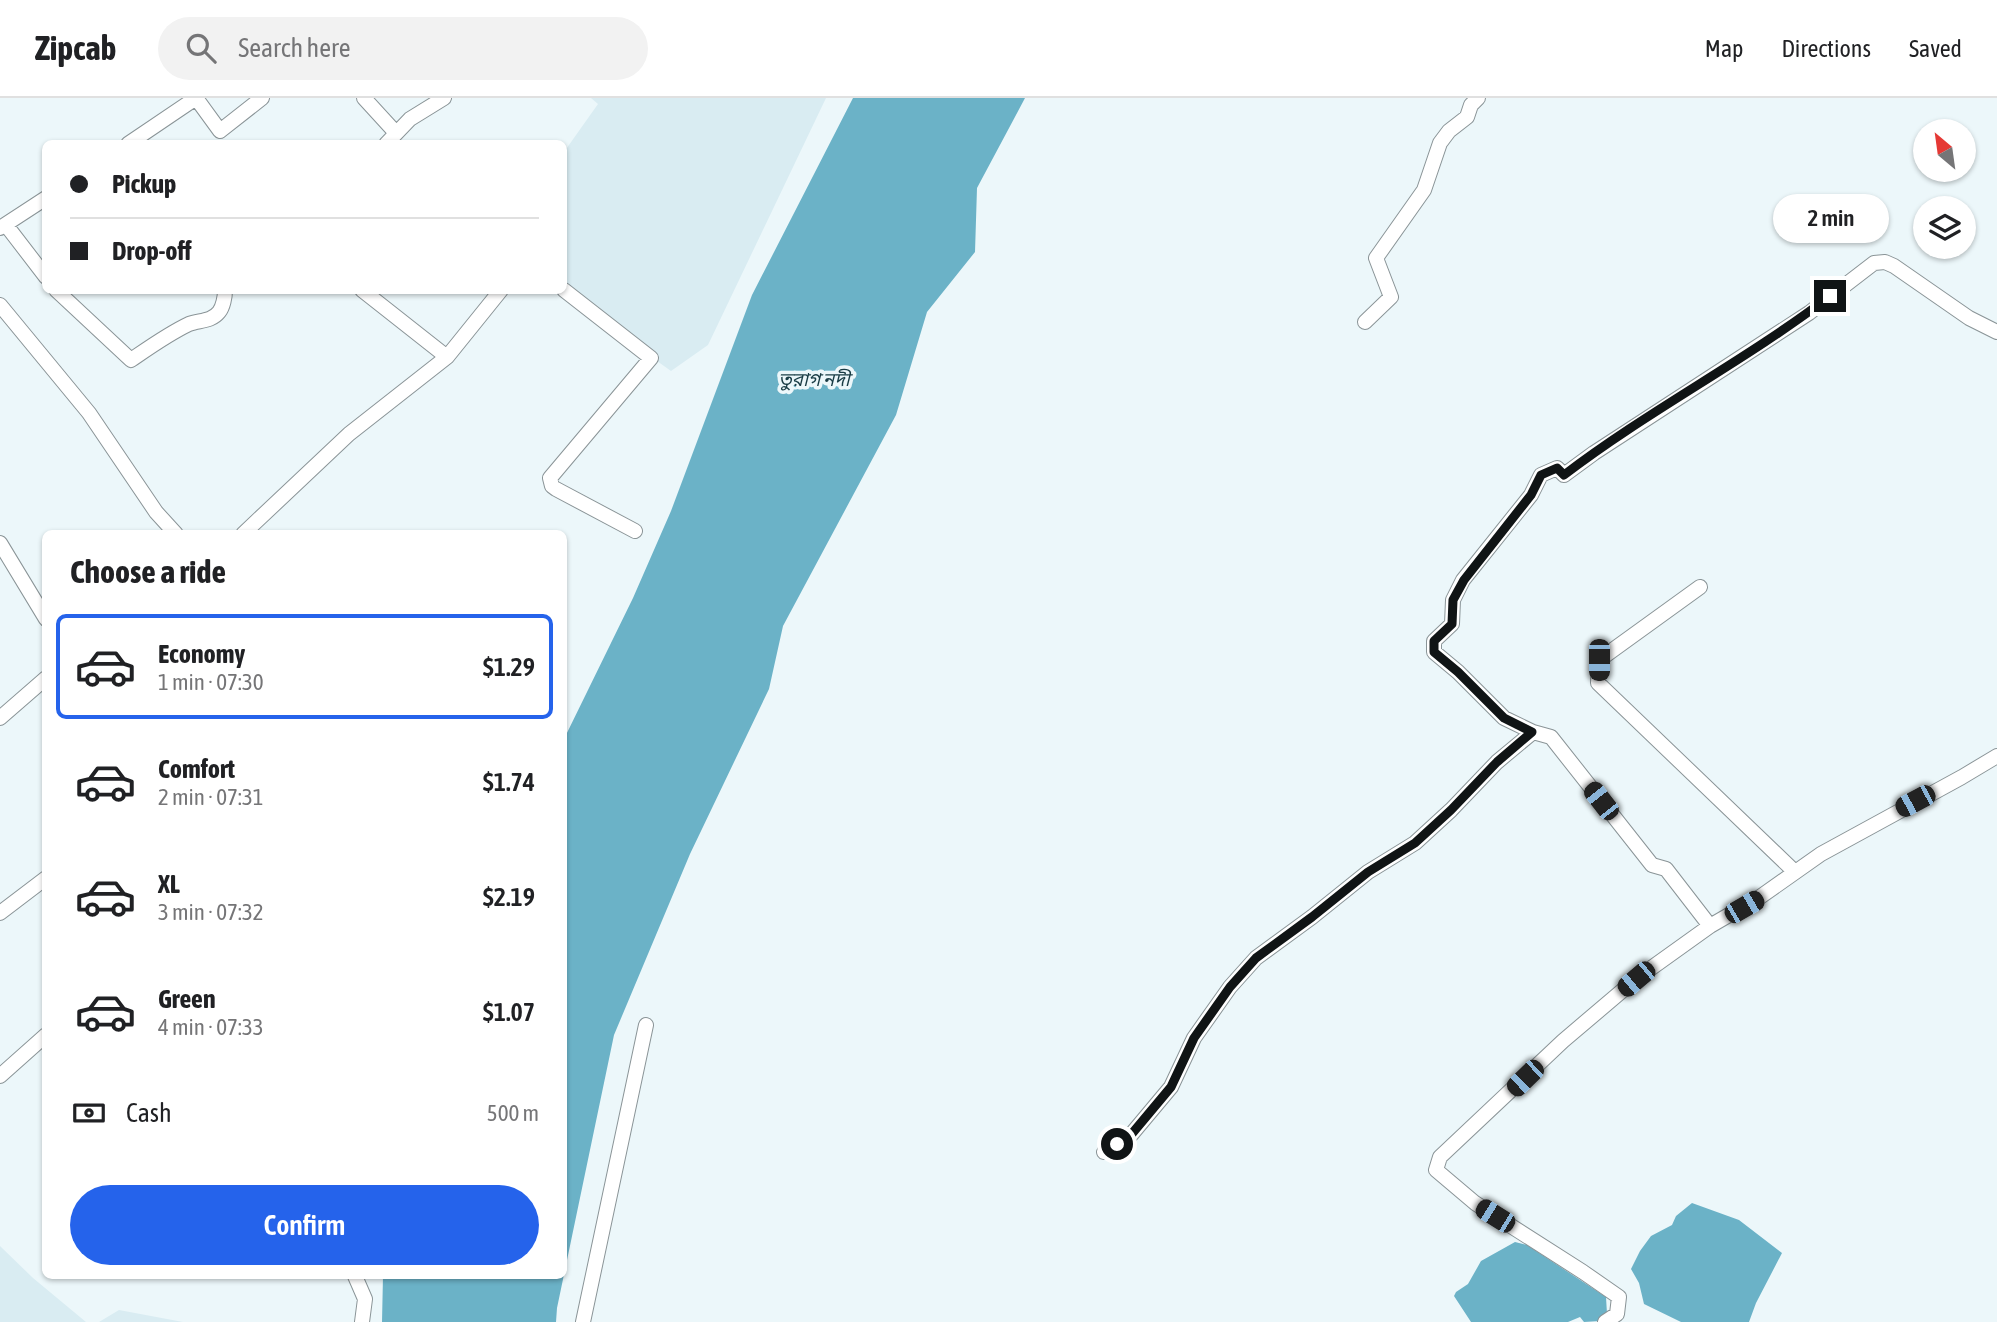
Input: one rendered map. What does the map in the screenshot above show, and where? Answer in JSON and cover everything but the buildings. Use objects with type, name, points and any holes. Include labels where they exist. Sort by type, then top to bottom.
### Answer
[{"type":"street","points":[[134,140],[196,98],[220,131],[262,98]]},
{"type":"street","points":[[364,98],[391,139],[410,119],[444,98]]},
{"type":"street","points":[[1365,322],[1391,297],[1376,258],[1424,190],[1440,143],[1449,131],[1467,117],[1471,105],[1478,98]]},
{"type":"street","points":[[42,201],[3,226],[42,272]]},
{"type":"street","points":[[1710,926],[1666,869],[1652,864],[1551,737],[1532,732],[1504,718],[1434,652],[1434,641],[1452,624],[1453,600],[1458,589],[1531,495],[1541,475],[1557,468],[1564,475],[1809,313],[1874,263],[1885,262],[1894,266],[1969,318],[1997,332]]},
{"type":"street","points":[[567,292],[651,358],[550,478],[552,486],[635,531]]},
{"type":"street","points":[[60,294],[131,360],[178,330],[196,321],[207,321],[219,312],[225,294]]},
{"type":"street","points":[[367,294],[447,357]]},
{"type":"street","points":[[247,530],[349,434],[447,357],[498,294]]},
{"type":"street","points":[[0,305],[89,413],[156,512],[172,530]]},
{"type":"street","points":[[0,543],[42,612]]},
{"type":"street","points":[[1700,587],[1599,660],[1598,682],[1795,872]]},
{"type":"street","points":[[0,718],[42,681]]},
{"type":"street","points":[[1104,1152],[1130,1136],[1171,1087],[1194,1038],[1230,987],[1256,958],[1368,872],[1415,843],[1497,762],[1532,732]]},
{"type":"street","points":[[1605,1322],[1617,1314],[1619,1297],[1475,1203],[1436,1170],[1440,1157],[1563,1041],[1636,979],[1710,926],[1760,897],[1821,854],[1997,756]]},
{"type":"street","points":[[0,913],[42,881]]},
{"type":"street","points":[[583,1322],[646,1025]]},
{"type":"street","points":[[0,1076],[42,1039]]},
{"type":"street","points":[[356,1279],[365,1299],[362,1322]]},
{"type":"shaded area","points":[[591,98],[826,98],[708,345],[671,371],[563,294],[567,294],[567,148],[598,104]]},
{"type":"shaded area","points":[[0,1246],[33,1278],[86,1322],[0,1322]]},
{"type":"shaded area","points":[[119,1310],[183,1322],[99,1322]]},
{"type":"water","name":"তুরাগ নদী","points":[[853,98],[1025,98],[977,188],[975,252],[927,312],[896,415],[783,626],[769,689],[690,854],[614,1035],[567,1260],[567,733],[633,598],[671,511],[752,295]]},
{"type":"water","points":[[1692,1203],[1739,1220],[1782,1253],[1749,1322],[1681,1322],[1644,1304],[1639,1283],[1631,1269],[1651,1236],[1672,1225],[1676,1216]]},
{"type":"water","points":[[1515,1242],[1527,1245],[1606,1297],[1607,1314],[1600,1321],[1584,1322],[1580,1317],[1568,1322],[1471,1322],[1454,1296],[1456,1292],[1468,1284],[1481,1261]]},
{"type":"water","points":[[383,1279],[563,1279],[556,1322],[382,1322]]},
{"type":"route","points":[[1117,1144],[1130,1136],[1171,1087],[1194,1038],[1230,987],[1256,958],[1368,872],[1415,843],[1497,762],[1532,732],[1504,718],[1434,652],[1434,641],[1452,624],[1453,600],[1458,589],[1531,495],[1541,475],[1557,468],[1564,475],[1809,313],[1830,296]]}]
